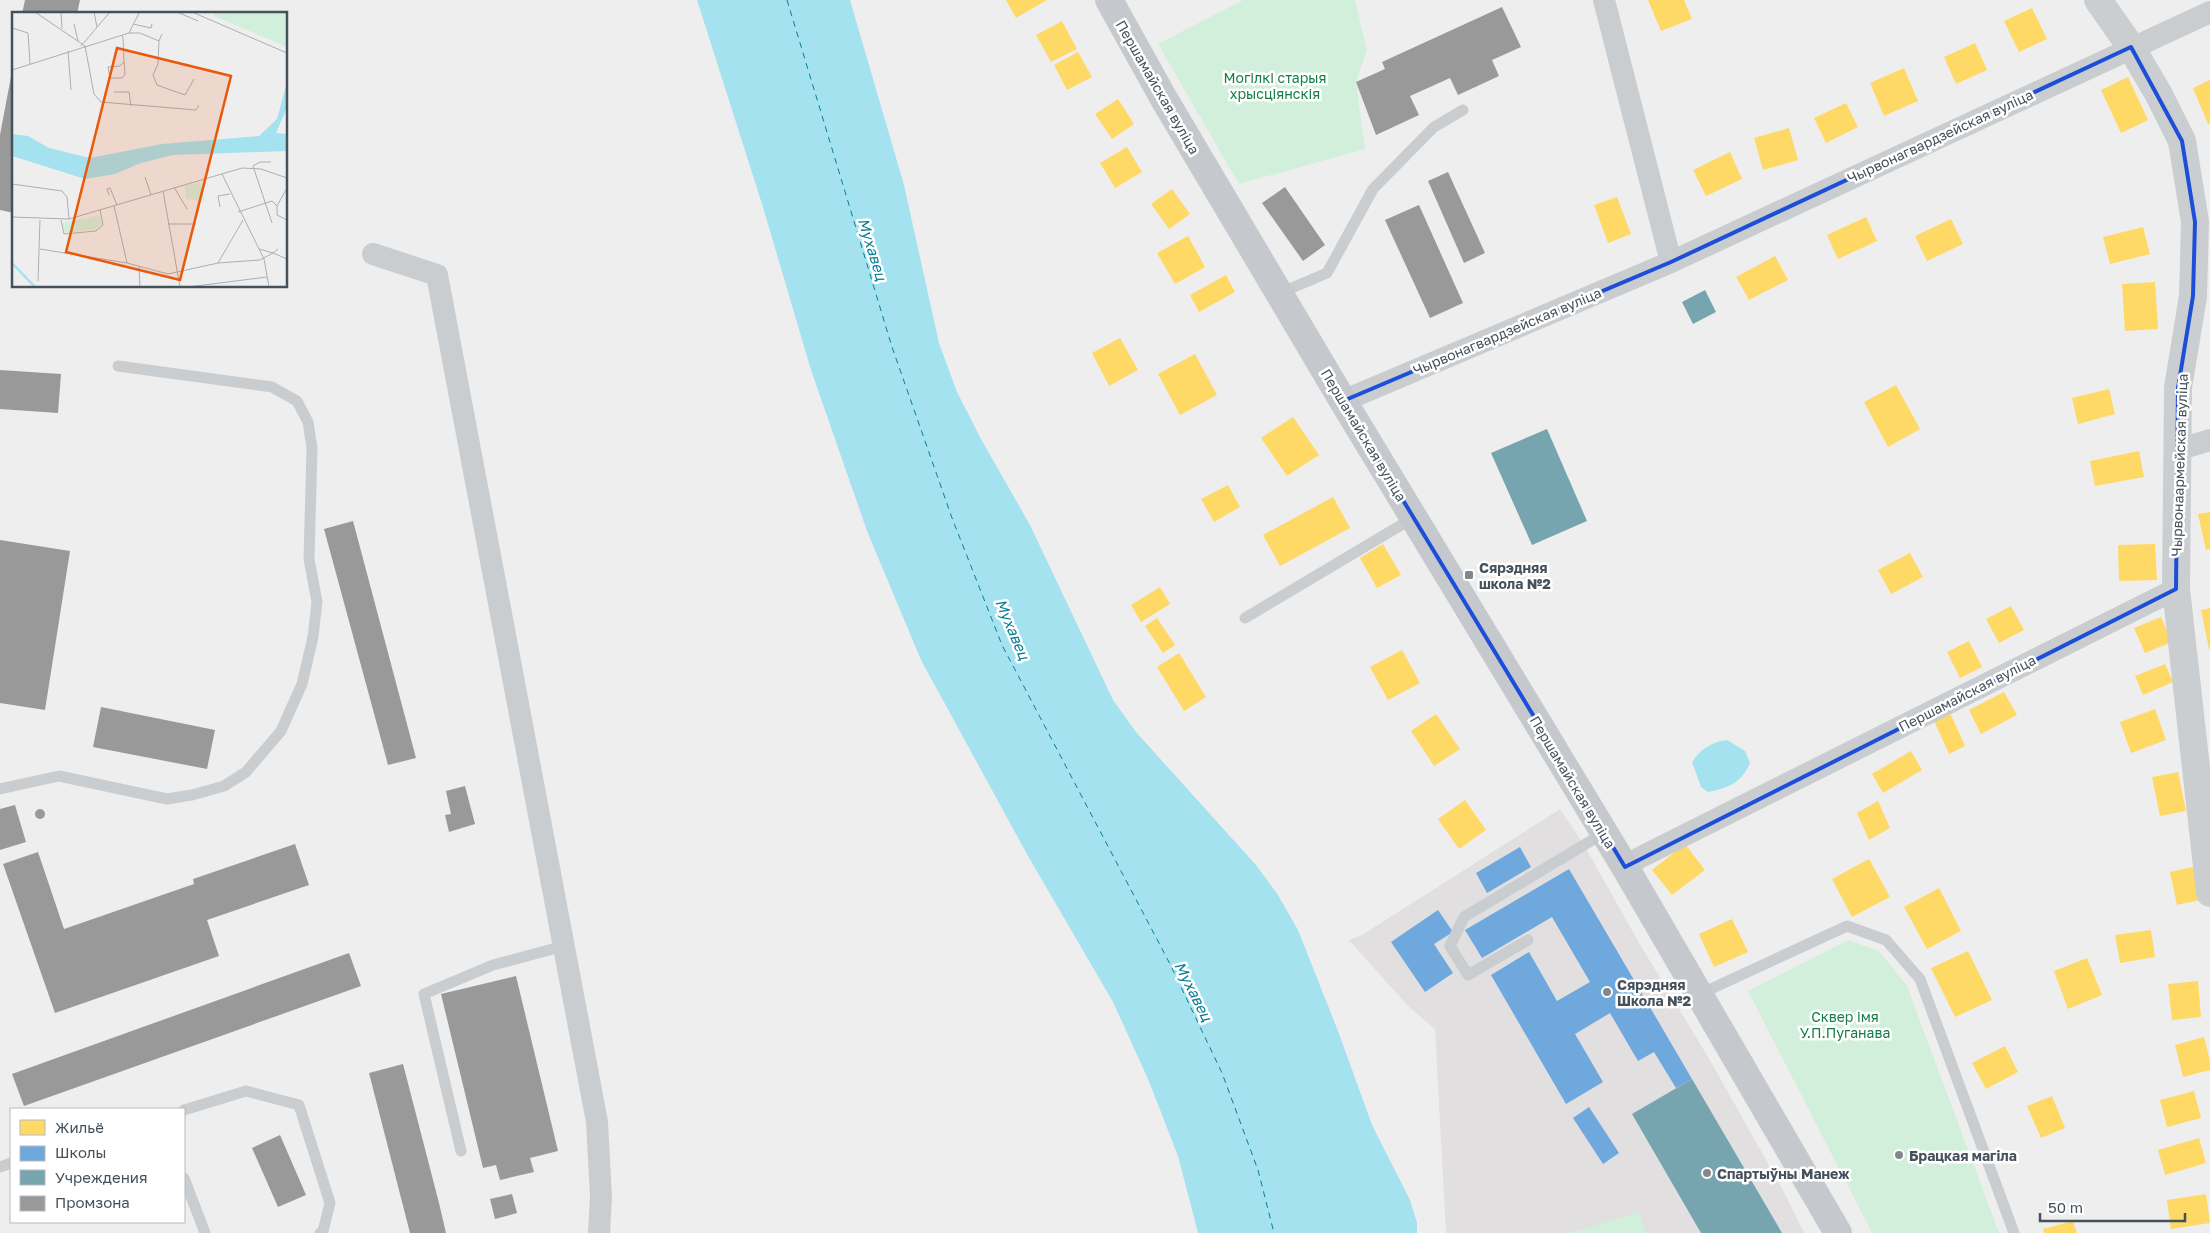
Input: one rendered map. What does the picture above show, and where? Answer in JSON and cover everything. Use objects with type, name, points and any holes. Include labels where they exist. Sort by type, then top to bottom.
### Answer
[{"type":"main road","name":"Першамайская вуліца","points":[[1109,0],[1164,99],[1343,401],[1700,994],[1838,1233]]},
{"type":"street","points":[[1604,0],[1671,262]]},
{"type":"street","name":"Чырвонаармейская вуліца","points":[[2098,0],[2131,47],[2158,93],[2182,141],[2195,222],[2193,296],[2178,388],[2176,589],[2210,893]]},
{"type":"street","name":"Чырвонагвардзейская вуліца","points":[[1343,401],[1671,262],[2210,12]]},
{"type":"street","points":[[373,254],[437,275],[597,1122],[601,1197],[599,1233]]},
{"type":"street","points":[[2177,450],[2210,440]]},
{"type":"street","name":"Першамайская вуліца","points":[[1625,868],[1639,858],[2176,589]]},
{"type":"lane","points":[[1280,293],[1328,273],[1373,189],[1434,127],[1463,110]]},
{"type":"lane","points":[[0,789],[59,776],[166,799],[192,795],[224,786],[246,772],[281,731],[302,684],[313,638],[317,602],[309,559],[312,448],[308,422],[296,401],[272,386],[118,366]]},
{"type":"lane","points":[[1245,618],[1414,517]]},
{"type":"lane","points":[[1528,940],[1468,975],[1450,946],[1464,917],[1604,833]]},
{"type":"lane","points":[[1700,994],[1847,926],[1886,940],[1920,979],[2014,1233]]},
{"type":"lane","points":[[461,1151],[424,994],[494,965],[564,946]]},
{"type":"lane","points":[[185,1110],[246,1091],[299,1105],[330,1203],[323,1231],[320,1233]]},
{"type":"lane","points":[[185,1181],[205,1233]]},
{"type":"highlighted area","points":[[2131,47],[2182,141],[2195,222],[2193,296],[2178,388],[2176,589],[1625,867],[1343,401],[1671,262]]},
{"type":"shaded area","points":[[1560,809],[1584,845],[1638,941],[1711,1062],[1785,1194],[1804,1233],[1446,1233],[1435,1029],[1408,1006],[1349,940],[1362,935]]},
{"type":"green space","name":"Могілкі старыя хрысціянскія","points":[[1243,0],[1355,0],[1367,50],[1356,82],[1365,149],[1239,184],[1158,44]]},
{"type":"green space","name":"Сквер імя У.П.Пуганава","points":[[1848,940],[1879,951],[1907,986],[1999,1233],[1872,1233],[1748,991]]},
{"type":"green space","points":[[1639,1212],[1646,1233],[1570,1233]]},
{"type":"water","name":"Мухавец","points":[[697,0],[850,0],[904,185],[939,343],[957,392],[981,439],[1030,525],[1113,700],[1136,732],[1256,865],[1278,895],[1298,930],[1338,1031],[1372,1125],[1410,1200],[1417,1223],[1417,1233],[1198,1233],[1178,1156],[1148,1079],[1113,1002],[1028,856],[921,660],[867,531],[811,370],[762,204]]},
{"type":"water","points":[[1727,740],[1745,751],[1750,763],[1743,775],[1734,784],[1708,792],[1701,787],[1692,762],[1707,747],[1716,742]]},
{"type":"building: Жильё","points":[[1006,0],[1047,0],[1016,18]]},
{"type":"building: Жильё","points":[[1648,0],[1684,0],[1692,19],[1661,31]]},
{"type":"building: Жильё","points":[[2032,8],[2047,39],[2019,52],[2004,21]]},
{"type":"building: Жильё","points":[[1062,21],[1077,49],[1051,62],[1036,35]]},
{"type":"building: Жильё","points":[[1975,43],[1987,70],[1956,84],[1944,57]]},
{"type":"building: Жильё","points":[[1078,52],[1092,77],[1067,90],[1054,65]]},
{"type":"building: Жильё","points":[[1904,68],[1918,101],[1884,116],[1870,83]]},
{"type":"building: Жильё","points":[[2128,77],[2148,120],[2121,133],[2101,90]]},
{"type":"building: Жильё","points":[[2210,80],[2210,123],[2208,124],[2193,88]]},
{"type":"building: Жильё","points":[[1118,99],[1134,124],[1112,139],[1095,114]]},
{"type":"building: Жильё","points":[[1846,103],[1858,127],[1826,143],[1814,118]]},
{"type":"building: Жильё","points":[[1789,128],[1798,160],[1763,170],[1754,138]]},
{"type":"building: Жильё","points":[[1127,147],[1142,172],[1115,188],[1100,163]]},
{"type":"building: Жильё","points":[[1730,152],[1742,179],[1706,196],[1693,170]]},
{"type":"building: Жильё","points":[[1172,189],[1190,214],[1169,229],[1151,204]]},
{"type":"building: Жильё","points":[[1617,197],[1631,234],[1608,243],[1594,205]]},
{"type":"building: Жильё","points":[[1866,217],[1877,241],[1838,259],[1827,235]]},
{"type":"building: Жильё","points":[[1951,219],[1963,244],[1927,261],[1915,236]]},
{"type":"building: Жильё","points":[[2143,227],[2150,254],[2110,264],[2103,237]]},
{"type":"building: Жильё","points":[[1188,236],[1205,267],[1175,284],[1157,253]]},
{"type":"building: Жильё","points":[[1775,256],[1788,280],[1749,300],[1736,277]]},
{"type":"building: Жильё","points":[[1226,275],[1235,292],[1199,312],[1190,295]]},
{"type":"building: Жильё","points":[[2155,282],[2158,329],[2125,331],[2122,284]]},
{"type":"building: Жильё","points":[[1120,338],[1138,370],[1109,386],[1092,353]]},
{"type":"building: Жильё","points":[[1195,354],[1217,395],[1180,415],[1158,374]]},
{"type":"building: Жильё","points":[[1896,385],[1920,429],[1888,447],[1864,402]]},
{"type":"building: Жильё","points":[[2109,389],[2115,414],[2078,424],[2072,398]]},
{"type":"building: Жильё","points":[[1293,417],[1319,455],[1287,476],[1261,438]]},
{"type":"building: Жильё","points":[[2139,451],[2144,477],[2095,486],[2090,461]]},
{"type":"building: Жильё","points":[[1228,485],[1240,507],[1214,522],[1201,499]]},
{"type":"building: Жильё","points":[[1333,497],[1350,528],[1280,566],[1263,535]]},
{"type":"building: Жильё","points":[[2210,512],[2210,549],[2206,550],[2198,514]]},
{"type":"building: Жильё","points":[[1383,544],[1401,575],[1377,588],[1360,558]]},
{"type":"building: Жильё","points":[[2155,544],[2157,580],[2119,581],[2118,545]]},
{"type":"building: Жильё","points":[[1910,553],[1923,577],[1891,594],[1878,570]]},
{"type":"building: Жильё","points":[[1160,587],[1170,604],[1141,622],[1131,605]]},
{"type":"building: Жильё","points":[[2011,606],[2024,630],[1999,643],[1986,619]]},
{"type":"building: Жильё","points":[[2210,608],[2210,649],[2209,649],[2201,610]]},
{"type":"building: Жильё","points":[[2161,617],[2172,642],[2145,653],[2134,628]]},
{"type":"building: Жильё","points":[[1157,618],[1175,645],[1163,653],[1145,626]]},
{"type":"building: Жильё","points":[[1969,641],[1982,667],[1960,678],[1947,652]]},
{"type":"building: Жильё","points":[[1402,650],[1420,683],[1388,700],[1370,667]]},
{"type":"building: Жильё","points":[[1179,653],[1206,697],[1184,711],[1157,667]]},
{"type":"building: Жильё","points":[[2165,664],[2173,682],[2143,695],[2135,676]]},
{"type":"building: Жильё","points":[[2004,692],[2017,715],[1981,734],[1969,710]]},
{"type":"building: Жильё","points":[[2155,709],[2166,740],[2131,753],[2120,722]]},
{"type":"building: Жильё","points":[[1950,713],[1965,746],[1949,754],[1934,721]]},
{"type":"building: Жильё","points":[[1436,714],[1460,749],[1434,766],[1411,731]]},
{"type":"building: Жильё","points":[[1911,751],[1922,770],[1883,793],[1872,774]]},
{"type":"building: Жильё","points":[[2178,772],[2186,811],[2160,816],[2152,777]]},
{"type":"building: Жильё","points":[[1465,800],[1486,830],[1459,849],[1438,819]]},
{"type":"building: Жильё","points":[[1878,801],[1890,828],[1869,840],[1857,813]]},
{"type":"building: Жильё","points":[[1685,844],[1705,870],[1672,895],[1652,870]]},
{"type":"building: Жильё","points":[[1869,859],[1890,897],[1852,917],[1832,879]]},
{"type":"building: Жильё","points":[[2193,867],[2200,900],[2177,905],[2170,872]]},
{"type":"building: Жильё","points":[[1939,888],[1961,931],[1927,949],[1904,907]]},
{"type":"building: Жильё","points":[[1732,919],[1748,952],[1714,967],[1699,934]]},
{"type":"building: Жильё","points":[[2151,930],[2155,957],[2120,963],[2115,935]]},
{"type":"building: Жильё","points":[[1968,951],[1992,1000],[1955,1017],[1931,968]]},
{"type":"building: Жильё","points":[[2087,958],[2102,995],[2068,1009],[2054,971]]},
{"type":"building: Жильё","points":[[2198,981],[2201,1017],[2172,1020],[2168,984]]},
{"type":"building: Жильё","points":[[2204,1037],[2210,1061],[2210,1070],[2183,1077],[2175,1045]]},
{"type":"building: Жильё","points":[[2005,1046],[2018,1072],[1986,1089],[1972,1063]]},
{"type":"building: Жильё","points":[[2194,1091],[2201,1118],[2167,1127],[2160,1100]]},
{"type":"building: Жильё","points":[[2052,1096],[2065,1128],[2041,1138],[2027,1106]]},
{"type":"building: Жильё","points":[[2199,1138],[2206,1163],[2165,1175],[2158,1150]]},
{"type":"building: Жильё","points":[[2206,1194],[2210,1223],[2171,1229],[2167,1200]]},
{"type":"building: Жильё","points":[[2073,1221],[2077,1233],[2044,1233],[2043,1229]]},
{"type":"building: Школы","points":[[1520,847],[1531,867],[1487,893],[1476,873]]},
{"type":"building: Школы","name":"Сярэдняя Школа №2","points":[[1569,869],[1692,1079],[1676,1088],[1654,1052],[1638,1061],[1610,1013],[1575,1034],[1603,1082],[1566,1104],[1491,975],[1529,952],[1557,1001],[1590,982],[1552,917],[1482,958],[1465,930]]},
{"type":"building: Школы","points":[[1438,910],[1453,932],[1434,944],[1453,973],[1425,992],[1391,942]]},
{"type":"building: Школы","points":[[1589,1107],[1619,1153],[1603,1164],[1573,1118]]},
{"type":"building: Учреждения","points":[[1705,290],[1716,312],[1693,324],[1682,302]]},
{"type":"building: Учреждения","points":[[1547,429],[1587,521],[1532,545],[1491,453]]},
{"type":"building: Учреждения","name":"Спартыўны Манеж","points":[[1692,1079],[1782,1233],[1701,1233],[1632,1114]]},
{"type":"building: Промзона","points":[[25,0],[80,0],[77,12],[22,12]]},
{"type":"building: Промзона","points":[[1502,7],[1521,47],[1492,60],[1499,76],[1458,95],[1450,78],[1410,96],[1419,115],[1376,135],[1356,82],[1385,69],[1382,62]]},
{"type":"building: Промзона","points":[[12,71],[12,213],[0,210],[0,135]]},
{"type":"building: Промзона","points":[[1448,172],[1485,253],[1464,263],[1428,181]]},
{"type":"building: Промзона","points":[[1285,187],[1325,245],[1303,261],[1262,203]]},
{"type":"building: Промзона","points":[[1419,205],[1463,303],[1430,318],[1385,220]]},
{"type":"building: Промзона","points":[[0,370],[61,374],[58,413],[0,409]]},
{"type":"building: Промзона","points":[[353,521],[416,758],[388,765],[324,529]]},
{"type":"building: Промзона","points":[[0,540],[70,551],[45,710],[0,703]]},
{"type":"building: Промзона","points":[[101,707],[215,730],[207,769],[93,747]]},
{"type":"building: Промзона","points":[[465,786],[475,824],[449,832],[445,815],[451,814],[446,791]]},
{"type":"building: Промзона","points":[[15,805],[26,842],[0,850],[0,809]]},
{"type":"building: Промзона","points":[[38,809],[42,809],[45,814],[44,818],[38,819],[35,816],[35,812]]},
{"type":"building: Промзона","points":[[295,844],[309,885],[207,920],[219,956],[55,1013],[3,864],[38,852],[64,929],[194,884],[193,879]]},
{"type":"building: Промзона","points":[[349,953],[361,986],[24,1106],[12,1074]]},
{"type":"building: Промзона","points":[[516,976],[558,1151],[530,1158],[534,1172],[500,1180],[496,1165],[483,1168],[441,994]]},
{"type":"building: Промзона","points":[[403,1064],[446,1233],[410,1233],[369,1073]]},
{"type":"building: Промзона","points":[[280,1135],[306,1195],[278,1207],[252,1148]]},
{"type":"building: Промзона","points":[[512,1194],[517,1213],[495,1219],[490,1199]]},
{"type":"ferry route","points":[[787,0],[892,347],[952,518],[1002,645],[1170,964],[1222,1073],[1258,1170],[1274,1233]]},
{"type":"place","name":"Сярэдняя школа №2","points":[[1469,575]]},
{"type":"place","name":"Сярэдняя Школа №2","points":[[1607,992]]},
{"type":"place","name":"Брацкая магіла","points":[[1899,1155]]},
{"type":"place","name":"Спартыўны Манеж","points":[[1707,1173]]}]
